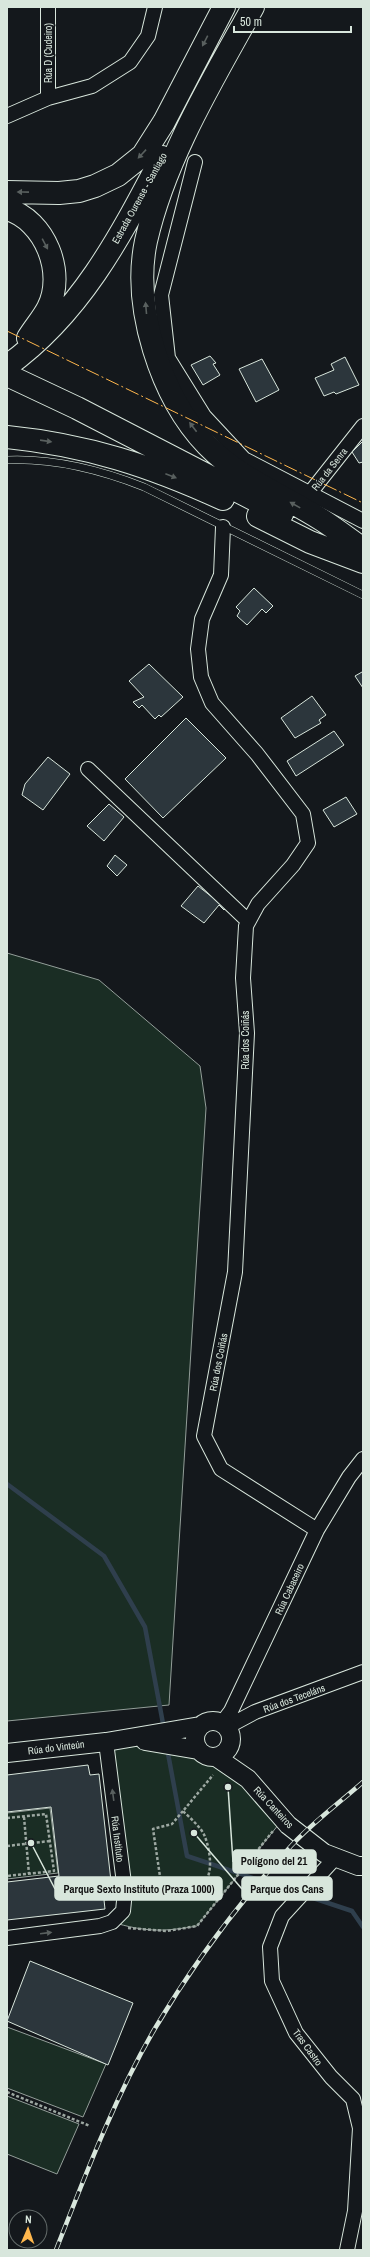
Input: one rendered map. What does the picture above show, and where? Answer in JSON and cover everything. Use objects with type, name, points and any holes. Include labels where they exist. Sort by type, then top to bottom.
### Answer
[{"type":"highway","points":[[7,192],[78,191],[95,186],[118,175],[143,155],[164,122],[224,7]]},
{"type":"highway","name":"Estrada Ourense - Santiago","points":[[9,367],[52,329],[95,276],[133,212],[240,7]]},
{"type":"highway","points":[[252,7],[184,136],[162,191],[146,242],[144,278],[145,300],[155,359],[177,406],[207,445],[243,476],[322,519],[363,549]]},
{"type":"highway","points":[[7,209],[34,226],[46,244],[54,271],[54,285],[49,307],[9,367],[96,418],[363,556]]},
{"type":"highway","points":[[7,437],[49,441],[110,455],[172,476],[310,542],[363,562]]},
{"type":"street","name":"Rúa D (Cudeiro)","points":[[48,7],[48,98]]},
{"type":"street","points":[[7,116],[48,98],[92,86],[130,62],[148,36],[155,7]]},
{"type":"street","points":[[194,162],[175,233],[161,295],[168,358],[204,416],[244,459],[363,521]]},
{"type":"street","name":"Rúa da Senra","points":[[310,493],[363,426]]},
{"type":"street","name":"Rúa dos Coiñás","points":[[224,527],[221,576],[202,619],[198,649],[201,677],[212,703],[257,754],[303,814],[308,843],[293,865],[258,904],[246,926],[243,978],[247,1033],[235,1272],[204,1436],[221,1468],[317,1530]]},
{"type":"street","points":[[88,769],[248,921]]},
{"type":"street","name":"Rúa Cabaceiro","points":[[227,1731],[231,1711],[317,1530],[348,1477],[363,1459]]},
{"type":"street","name":"Rúa dos Teceláns","points":[[227,1731],[255,1712],[363,1672]]},
{"type":"street","points":[[106,1742],[200,1726],[213,1720],[227,1731],[248,1779]]},
{"type":"street","points":[[198,1750],[194,1738],[200,1726]]},
{"type":"street","points":[[216,1757],[228,1750],[227,1731]]},
{"type":"street","points":[[106,1742],[146,1742],[198,1750],[203,1754],[216,1757],[248,1779]]},
{"type":"street","name":"Rúa do Vinteún","points":[[7,1753],[106,1742]]},
{"type":"street","name":"Rúa Instituto","points":[[7,1938],[100,1926],[112,1922],[123,1911],[125,1891],[106,1742]]},
{"type":"street","name":"Rúa Canteiros","points":[[248,1779],[283,1819],[324,1853],[358,1866],[363,1866]]},
{"type":"street","name":"Tras Castro","points":[[335,1858],[282,1916],[270,1947],[272,1981],[296,2033],[331,2077],[353,2099],[360,2128],[354,2211],[347,2250]]},
{"type":"lane","points":[[7,460],[58,463],[112,474],[144,487],[363,595]]},
{"type":"path","points":[[184,1811],[205,1836],[211,1872],[208,1880],[203,1884],[162,1890],[153,1829],[172,1824],[210,1777]]},
{"type":"path","points":[[7,1818],[46,1814],[54,1871],[7,1876]]},
{"type":"path","points":[[24,1817],[29,1874]]},
{"type":"path","points":[[128,1928],[167,1931],[197,1926],[283,1819]]},
{"type":"path","points":[[7,1846],[50,1841]]},
{"type":"path","points":[[203,1884],[221,1896]]},
{"type":"path","points":[[7,2092],[90,2126]]},
{"type":"green space","points":[[7,953],[99,980],[200,1066],[206,1108],[169,1705],[7,1721]]},
{"type":"green space","points":[[106,1742],[180,1746],[216,1757],[283,1819],[197,1926],[154,1930],[134,1928],[112,1922],[123,1911]]},
{"type":"green space","points":[[50,1808],[58,1873],[7,1879],[7,1813]]},
{"type":"green space","points":[[7,2027],[106,2064],[83,2117],[7,2088]]},
{"type":"green space","points":[[7,2096],[79,2124],[57,2174],[7,2154]]},
{"type":"building","points":[[210,356],[216,363],[213,364],[220,375],[203,385],[191,365]]},
{"type":"building","points":[[345,357],[359,385],[336,394],[334,392],[324,396],[315,378],[334,370],[331,364]]},
{"type":"building","points":[[262,359],[279,390],[256,402],[239,369]]},
{"type":"building","points":[[363,441],[363,462],[359,463],[352,452]]},
{"type":"building","points":[[254,588],[273,606],[266,613],[262,609],[247,625],[237,616],[240,611],[236,607]]},
{"type":"building","points":[[149,664],[183,697],[161,717],[159,715],[155,719],[142,705],[139,708],[133,702],[144,697],[129,681]]},
{"type":"building","points":[[362,672],[363,673],[363,688],[355,676]]},
{"type":"building","points":[[312,696],[326,715],[319,720],[321,723],[295,738],[281,718]]},
{"type":"building","points":[[186,718],[226,758],[163,818],[125,779]]},
{"type":"building","points":[[334,731],[344,745],[296,776],[287,761]]},
{"type":"building","points":[[48,757],[70,774],[43,810],[22,795],[25,784]]},
{"type":"building","points":[[346,797],[357,814],[334,827],[323,810]]},
{"type":"building","points":[[109,804],[124,817],[104,841],[87,826]]},
{"type":"building","points":[[115,855],[127,865],[117,876],[107,866]]},
{"type":"building","points":[[198,886],[226,908],[224,910],[219,905],[204,923],[181,906]]},
{"type":"building","points":[[88,1765],[90,1775],[99,1774],[113,1899],[104,1900],[105,1909],[7,1920],[7,1882],[59,1876],[51,1807],[7,1812],[7,1775]]},
{"type":"building","points":[[30,1961],[133,2003],[108,2065],[7,2021]]},
{"type":"waterway","points":[[7,1484],[104,1556],[145,1627],[164,1729]]},
{"type":"waterway","points":[[167,1748],[187,1856],[352,1911],[363,1927]]},
{"type":"railway","points":[[56,2250],[113,2110],[139,2056],[169,2005],[235,1911],[272,1867],[308,1829],[363,1782]]},
{"type":"power","points":[[7,331],[363,503]]},
{"type":"place","name":"Polígono del 21","points":[[228,1787]]},
{"type":"place","name":"Parque dos Cans","points":[[194,1833]]},
{"type":"place","name":"Parque Sexto Instituto (Praza 1000)","points":[[31,1843]]}]
